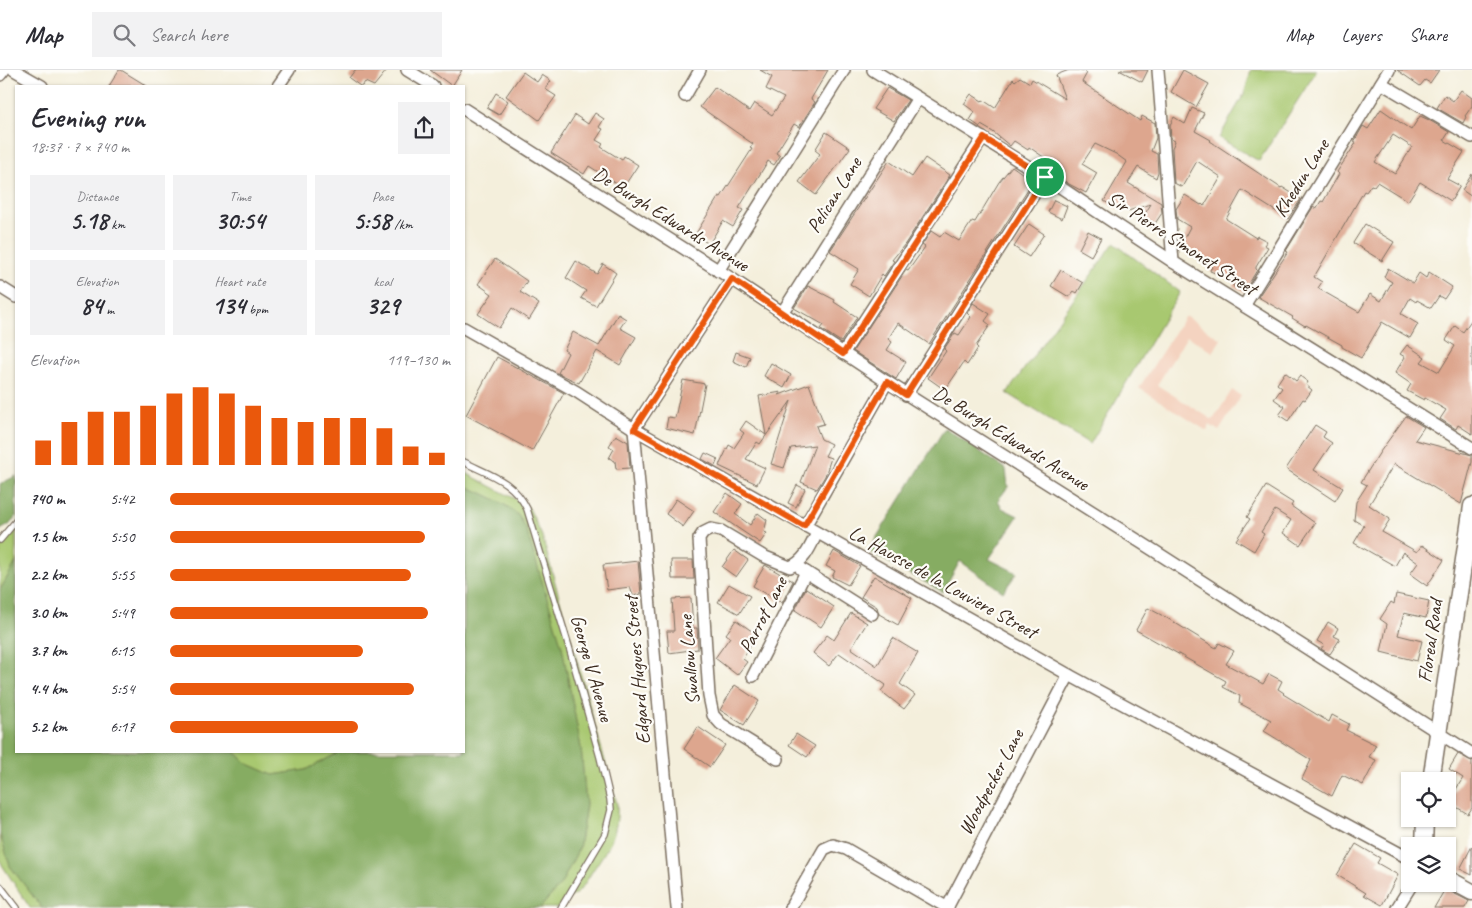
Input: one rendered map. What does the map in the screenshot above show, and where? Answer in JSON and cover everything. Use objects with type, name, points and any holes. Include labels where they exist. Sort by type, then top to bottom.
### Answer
[{"type":"main road","name":"Floreal Road","points":[[1432,772],[1472,506]]},
{"type":"main road","points":[[1456,883],[1472,892]]},
{"type":"street","points":[[0,75],[4,70]]},
{"type":"street","points":[[14,70],[40,85]]},
{"type":"street","points":[[279,85],[289,70]]},
{"type":"street","points":[[408,70],[431,85]]},
{"type":"street","points":[[685,96],[700,70]]},
{"type":"street","points":[[718,271],[844,70]]},
{"type":"street","name":"Sir Pierre Simonet Street","points":[[873,70],[1045,177],[1173,262],[1472,448]]},
{"type":"street","points":[[1158,70],[1173,262]]},
{"type":"street","name":"Khedun Lane","points":[[1244,306],[1389,70]]},
{"type":"street","points":[[1381,83],[1472,138]]},
{"type":"street","name":"Pelican Lane","points":[[782,313],[918,98]]},
{"type":"street","name":"De Burgh Edwards Avenue","points":[[465,111],[732,279],[906,395],[1472,754]]},
{"type":"street","points":[[843,354],[984,138]]},
{"type":"street","points":[[906,395],[1045,177]]},
{"type":"street","points":[[634,429],[732,279]]},
{"type":"street","points":[[0,287],[15,296]]},
{"type":"street","name":"La Hausse de la Louviere Street","points":[[465,329],[577,392],[634,429],[804,526],[1069,674],[1401,854]]},
{"type":"street","points":[[804,526],[887,382]]},
{"type":"street","name":"Edgard Hugues Street","points":[[634,429],[677,908]]},
{"type":"street","name":"Swallow Lane","points":[[778,759],[722,724],[713,715],[709,696],[699,540],[703,533],[711,529],[721,530],[763,556],[793,566]]},
{"type":"street","points":[[793,566],[799,564],[808,552],[817,533]]},
{"type":"street","points":[[793,566],[806,572],[872,614]]},
{"type":"street","name":"Parrot Lane","points":[[753,676],[806,572]]},
{"type":"street","name":"Woodpecker Lane","points":[[947,908],[1069,674]]},
{"type":"street","points":[[790,908],[824,849],[834,845],[846,849],[947,908]]},
{"type":"street","points":[[1397,908],[1407,892]]},
{"type":"lane","name":"George V Avenue","points":[[465,462],[515,489],[527,508],[600,757],[610,799],[610,810],[605,834],[562,908]]},
{"type":"lane","points":[[0,540],[15,522]]},
{"type":"lane","points":[[0,886],[17,908]]},
{"type":"shaded area","points":[[1185,316],[1221,339],[1213,352],[1187,336],[1157,385],[1213,420],[1232,390],[1241,396],[1219,431],[1210,425],[1207,431],[1139,388]]},
{"type":"green space","points":[[1251,70],[1317,70],[1259,161],[1219,138],[1244,94]]},
{"type":"green space","points":[[1114,243],[1180,292],[1090,444],[1007,393]]},
{"type":"green space","points":[[945,428],[1006,469],[1008,487],[998,500],[1002,508],[1018,516],[989,559],[1017,573],[1003,592],[960,561],[943,592],[868,551]]},
{"type":"green space","points":[[465,473],[523,503],[529,508],[542,536],[617,804],[614,833],[607,848],[581,889],[558,908],[540,908],[561,884],[579,848],[586,805],[581,748],[562,647],[526,529],[521,519],[515,513],[502,503],[465,485]]},
{"type":"green space","points":[[15,476],[15,518],[9,525],[0,530],[0,484]]},
{"type":"green space","points":[[465,485],[509,508],[520,518],[526,529],[562,647],[581,748],[586,805],[579,848],[561,884],[540,908],[42,908],[10,866],[0,834],[0,590],[15,564],[15,753],[236,753],[248,764],[273,775],[306,770],[336,754],[465,753]]},
{"type":"green space","points":[[15,527],[15,564],[0,590],[0,544]]},
{"type":"green space","points":[[236,753],[337,753],[306,770],[273,775],[248,764]]},
{"type":"green space","points":[[0,834],[10,866],[42,908],[30,908],[2,865],[0,859]]},
{"type":"building","points":[[119,70],[121,70],[145,85],[110,85]]},
{"type":"building","points":[[355,70],[387,70],[375,85],[365,82],[363,85],[359,85],[349,78]]},
{"type":"building","points":[[430,70],[462,70],[453,85]]},
{"type":"building","points":[[760,70],[828,70],[811,99],[815,102],[799,127],[794,124],[776,153],[780,156],[774,165],[768,161],[739,208],[743,210],[733,227],[723,221],[709,244],[695,235],[719,196],[721,197],[752,149],[750,148],[753,144],[700,107],[715,87],[749,111],[754,103],[772,115],[784,98],[766,89],[772,77]]},
{"type":"building","points":[[1069,70],[1082,70],[1087,73],[1082,82],[1140,121],[1142,116],[1155,123],[1156,138],[1151,151],[1157,154],[1158,172],[1156,178],[1138,167],[1128,183],[1161,203],[1162,213],[1152,228],[1141,220],[1151,204],[1128,211],[1119,206],[1117,209],[1104,201],[1127,162],[1116,154],[1095,144],[1082,164],[1097,173],[1086,193],[1051,172],[1054,167],[1029,147],[1028,150],[1014,141],[1010,146],[993,132],[981,125],[980,127],[970,120],[975,112],[964,104],[971,94],[995,108],[1013,79],[1015,81],[1020,77],[1030,83],[1032,79],[1065,99],[1056,75]]},
{"type":"building","points":[[1119,70],[1148,70],[1142,82]]},
{"type":"building","points":[[1183,70],[1209,84],[1196,107],[1171,92]]},
{"type":"building","points":[[1397,70],[1439,70],[1430,83],[1425,80],[1420,86]]},
{"type":"building","points":[[523,72],[537,82],[542,75],[551,81],[545,89],[556,96],[539,120],[506,96]]},
{"type":"building","points":[[887,88],[908,100],[894,121],[873,109]]},
{"type":"building","points":[[1461,90],[1472,98],[1472,106],[1465,116],[1463,123],[1437,108],[1445,95],[1453,101]]},
{"type":"building","points":[[496,93],[508,101],[499,115],[487,108]]},
{"type":"building","points":[[1192,108],[1204,113],[1195,131],[1281,188],[1301,199],[1288,219],[1242,190],[1226,219],[1256,238],[1257,236],[1267,241],[1264,245],[1268,247],[1244,292],[1233,286],[1235,281],[1210,271],[1212,266],[1179,248],[1190,227],[1177,219],[1176,209],[1185,195],[1204,206],[1221,177],[1197,161],[1182,187],[1174,183],[1172,148],[1175,141],[1171,139],[1170,125],[1174,117],[1185,124]]},
{"type":"building","points":[[1381,109],[1411,130],[1420,116],[1449,132],[1444,140],[1464,152],[1447,179],[1460,186],[1451,201],[1420,182],[1408,201],[1377,182],[1374,186],[1371,185],[1366,192],[1364,191],[1314,277],[1322,282],[1319,289],[1359,312],[1370,294],[1381,301],[1392,282],[1384,277],[1388,268],[1413,283],[1419,273],[1426,278],[1429,272],[1452,287],[1444,299],[1439,296],[1431,308],[1410,298],[1401,314],[1418,324],[1410,338],[1382,322],[1361,358],[1342,347],[1342,345],[1305,326],[1258,297],[1288,252],[1286,251],[1313,207],[1316,209],[1321,201],[1323,202],[1339,174],[1337,172],[1356,143],[1354,142],[1363,126],[1368,129]],"holes":[[[1393,135],[1412,147],[1395,174],[1375,162]]]},
{"type":"building","points":[[595,113],[604,119],[599,127],[603,129],[596,140],[603,144],[601,147],[622,160],[624,156],[638,165],[623,188],[589,166],[584,174],[551,153],[575,115],[588,124]]},
{"type":"building","points":[[826,132],[850,148],[816,195],[799,182],[820,154],[815,150]]},
{"type":"building","points":[[925,158],[950,175],[869,296],[850,284],[859,269],[830,251],[889,161],[912,177]]},
{"type":"building","points":[[1012,166],[1033,181],[929,344],[898,323],[888,339],[892,342],[887,350],[906,362],[896,379],[853,351],[906,270],[908,271],[925,247],[922,245],[931,231],[940,237],[944,232],[959,241],[972,221],[975,222],[999,182]]},
{"type":"building","points":[[1472,174],[1472,197],[1462,190]]},
{"type":"building","points":[[1054,200],[1067,206],[1062,219],[1048,212]]},
{"type":"building","points":[[1029,224],[1044,234],[1029,257],[1014,247]]},
{"type":"building","points":[[1365,224],[1394,242],[1382,261],[1353,243]]},
{"type":"building","points":[[1088,231],[1101,238],[1091,256],[1079,249]]},
{"type":"building","points":[[495,259],[527,281],[520,292],[539,304],[529,320],[512,308],[499,328],[478,314],[492,294],[478,284]]},
{"type":"building","points":[[576,261],[597,274],[603,264],[616,273],[596,306],[581,298],[586,291],[566,278]]},
{"type":"building","points":[[1061,270],[1083,283],[1077,293],[1074,291],[1069,297],[1051,286]]},
{"type":"building","points":[[808,286],[835,300],[834,302],[857,317],[841,342],[821,329],[824,325],[794,308]]},
{"type":"building","points":[[973,303],[990,314],[985,321],[990,325],[976,346],[978,348],[967,365],[964,362],[945,390],[928,378],[946,351],[944,349],[955,333],[959,335],[971,317],[967,313]]},
{"type":"building","points":[[618,314],[626,319],[620,328],[636,337],[620,365],[597,351],[579,383],[558,373],[568,353],[564,350],[573,332],[599,346]]},
{"type":"building","points":[[1472,319],[1472,434],[1458,425],[1456,429],[1440,419],[1446,410],[1425,398],[1424,400],[1407,391],[1411,384],[1395,373],[1405,357],[1400,354],[1407,345],[1425,357],[1421,362],[1439,372],[1455,346],[1446,340],[1455,326],[1463,332]]},
{"type":"building","points":[[736,352],[750,357],[746,367],[733,361]]},
{"type":"building","points":[[497,357],[564,393],[532,451],[466,415]]},
{"type":"building","points":[[771,363],[791,375],[784,388],[764,376]]},
{"type":"building","points":[[1285,372],[1296,381],[1300,376],[1308,382],[1306,385],[1312,390],[1305,400],[1303,399],[1288,421],[1279,415],[1285,407],[1274,399],[1282,388],[1277,384]]},
{"type":"building","points":[[683,380],[705,384],[695,435],[666,428],[668,417],[675,418]]},
{"type":"building","points":[[809,384],[824,424],[816,426],[821,439],[831,444],[825,456],[831,458],[825,476],[817,489],[801,482],[815,445],[791,448],[784,468],[771,464],[791,401],[760,444],[757,442],[746,459],[765,468],[757,484],[719,466],[729,445],[734,448],[744,433],[740,430],[746,421],[766,435],[759,396],[781,392],[779,395]]},
{"type":"building","points":[[1406,416],[1424,427],[1415,440],[1472,455],[1472,462],[1461,504],[1394,464],[1369,505],[1390,519],[1382,532],[1417,552],[1422,545],[1444,560],[1427,586],[1410,574],[1418,563],[1403,552],[1395,566],[1354,543],[1364,526],[1354,520],[1356,502],[1367,485],[1361,482]]},
{"type":"building","points":[[1315,425],[1326,432],[1323,437],[1332,443],[1314,470],[1343,488],[1335,501],[1286,469]]},
{"type":"building","points":[[616,435],[628,442],[630,468],[616,469],[615,461],[609,458],[614,449],[609,446]]},
{"type":"building","points":[[705,453],[718,459],[715,466],[702,459]]},
{"type":"building","points":[[797,485],[805,489],[796,507],[788,503]]},
{"type":"building","points":[[1266,486],[1293,503],[1291,506],[1315,523],[1300,545],[1283,533],[1291,520],[1275,510],[1261,532],[1264,534],[1254,551],[1236,540],[1250,519],[1247,517]]},
{"type":"building","points":[[727,493],[742,504],[735,514],[750,525],[758,513],[767,520],[764,532],[767,533],[760,543],[714,512]]},
{"type":"building","points":[[676,499],[694,511],[683,527],[666,514]]},
{"type":"building","points":[[734,550],[748,560],[736,577],[722,567]]},
{"type":"building","points":[[834,551],[860,566],[848,585],[832,577],[835,571],[826,566]]},
{"type":"building","points":[[671,560],[693,560],[694,579],[672,579]]},
{"type":"building","points":[[638,561],[641,594],[633,596],[630,587],[607,590],[603,565]]},
{"type":"building","points":[[765,565],[793,581],[782,603],[753,586]]},
{"type":"building","points":[[874,576],[912,598],[898,625],[879,614],[877,607],[861,597]]},
{"type":"building","points":[[729,584],[750,596],[739,614],[718,602]]},
{"type":"building","points":[[806,588],[834,607],[821,627],[795,610]]},
{"type":"building","points":[[1396,594],[1429,601],[1426,618],[1404,613],[1398,635],[1422,641],[1417,661],[1381,652],[1387,624],[1380,619],[1391,602],[1394,604]]},
{"type":"building","points":[[691,598],[693,628],[697,628],[698,649],[669,653],[667,631],[674,631],[672,599]]},
{"type":"building","points":[[1148,608],[1216,648],[1219,643],[1234,651],[1226,664],[1263,684],[1269,674],[1282,681],[1278,689],[1283,694],[1329,722],[1332,715],[1349,724],[1346,730],[1376,745],[1369,757],[1376,760],[1363,785],[1342,775],[1332,796],[1302,779],[1311,760],[1264,731],[1271,720],[1239,703],[1240,696],[1223,687],[1226,681],[1136,630]]},
{"type":"building","points":[[851,613],[867,623],[851,648],[877,666],[893,638],[918,653],[900,684],[915,695],[904,709],[881,691],[886,685],[839,653],[829,666],[813,653],[827,635],[834,640]]},
{"type":"building","points":[[736,620],[756,634],[743,659],[747,662],[737,675],[715,658],[730,637],[726,634]]},
{"type":"building","points":[[1328,622],[1338,628],[1334,636],[1340,639],[1330,654],[1321,649],[1324,645],[1317,641]]},
{"type":"building","points":[[735,685],[759,701],[744,725],[720,710]]},
{"type":"building","points":[[698,727],[725,745],[710,767],[684,749]]},
{"type":"building","points":[[796,734],[815,746],[807,757],[789,745]]},
{"type":"building","points":[[1458,754],[1472,761],[1472,808],[1468,814],[1456,807],[1456,789],[1463,778],[1449,769]]},
{"type":"building","points":[[1356,844],[1380,858],[1377,863],[1398,875],[1382,905],[1364,895],[1366,893],[1337,875]]},
{"type":"building","points":[[1472,846],[1472,875],[1460,869]]},
{"type":"building","points":[[1443,892],[1451,892],[1469,901],[1465,908],[1434,908]]},
{"type":"route","points":[[984,138],[1045,177],[906,395],[887,382],[804,526],[634,429],[732,279],[843,354],[984,138]]}]
